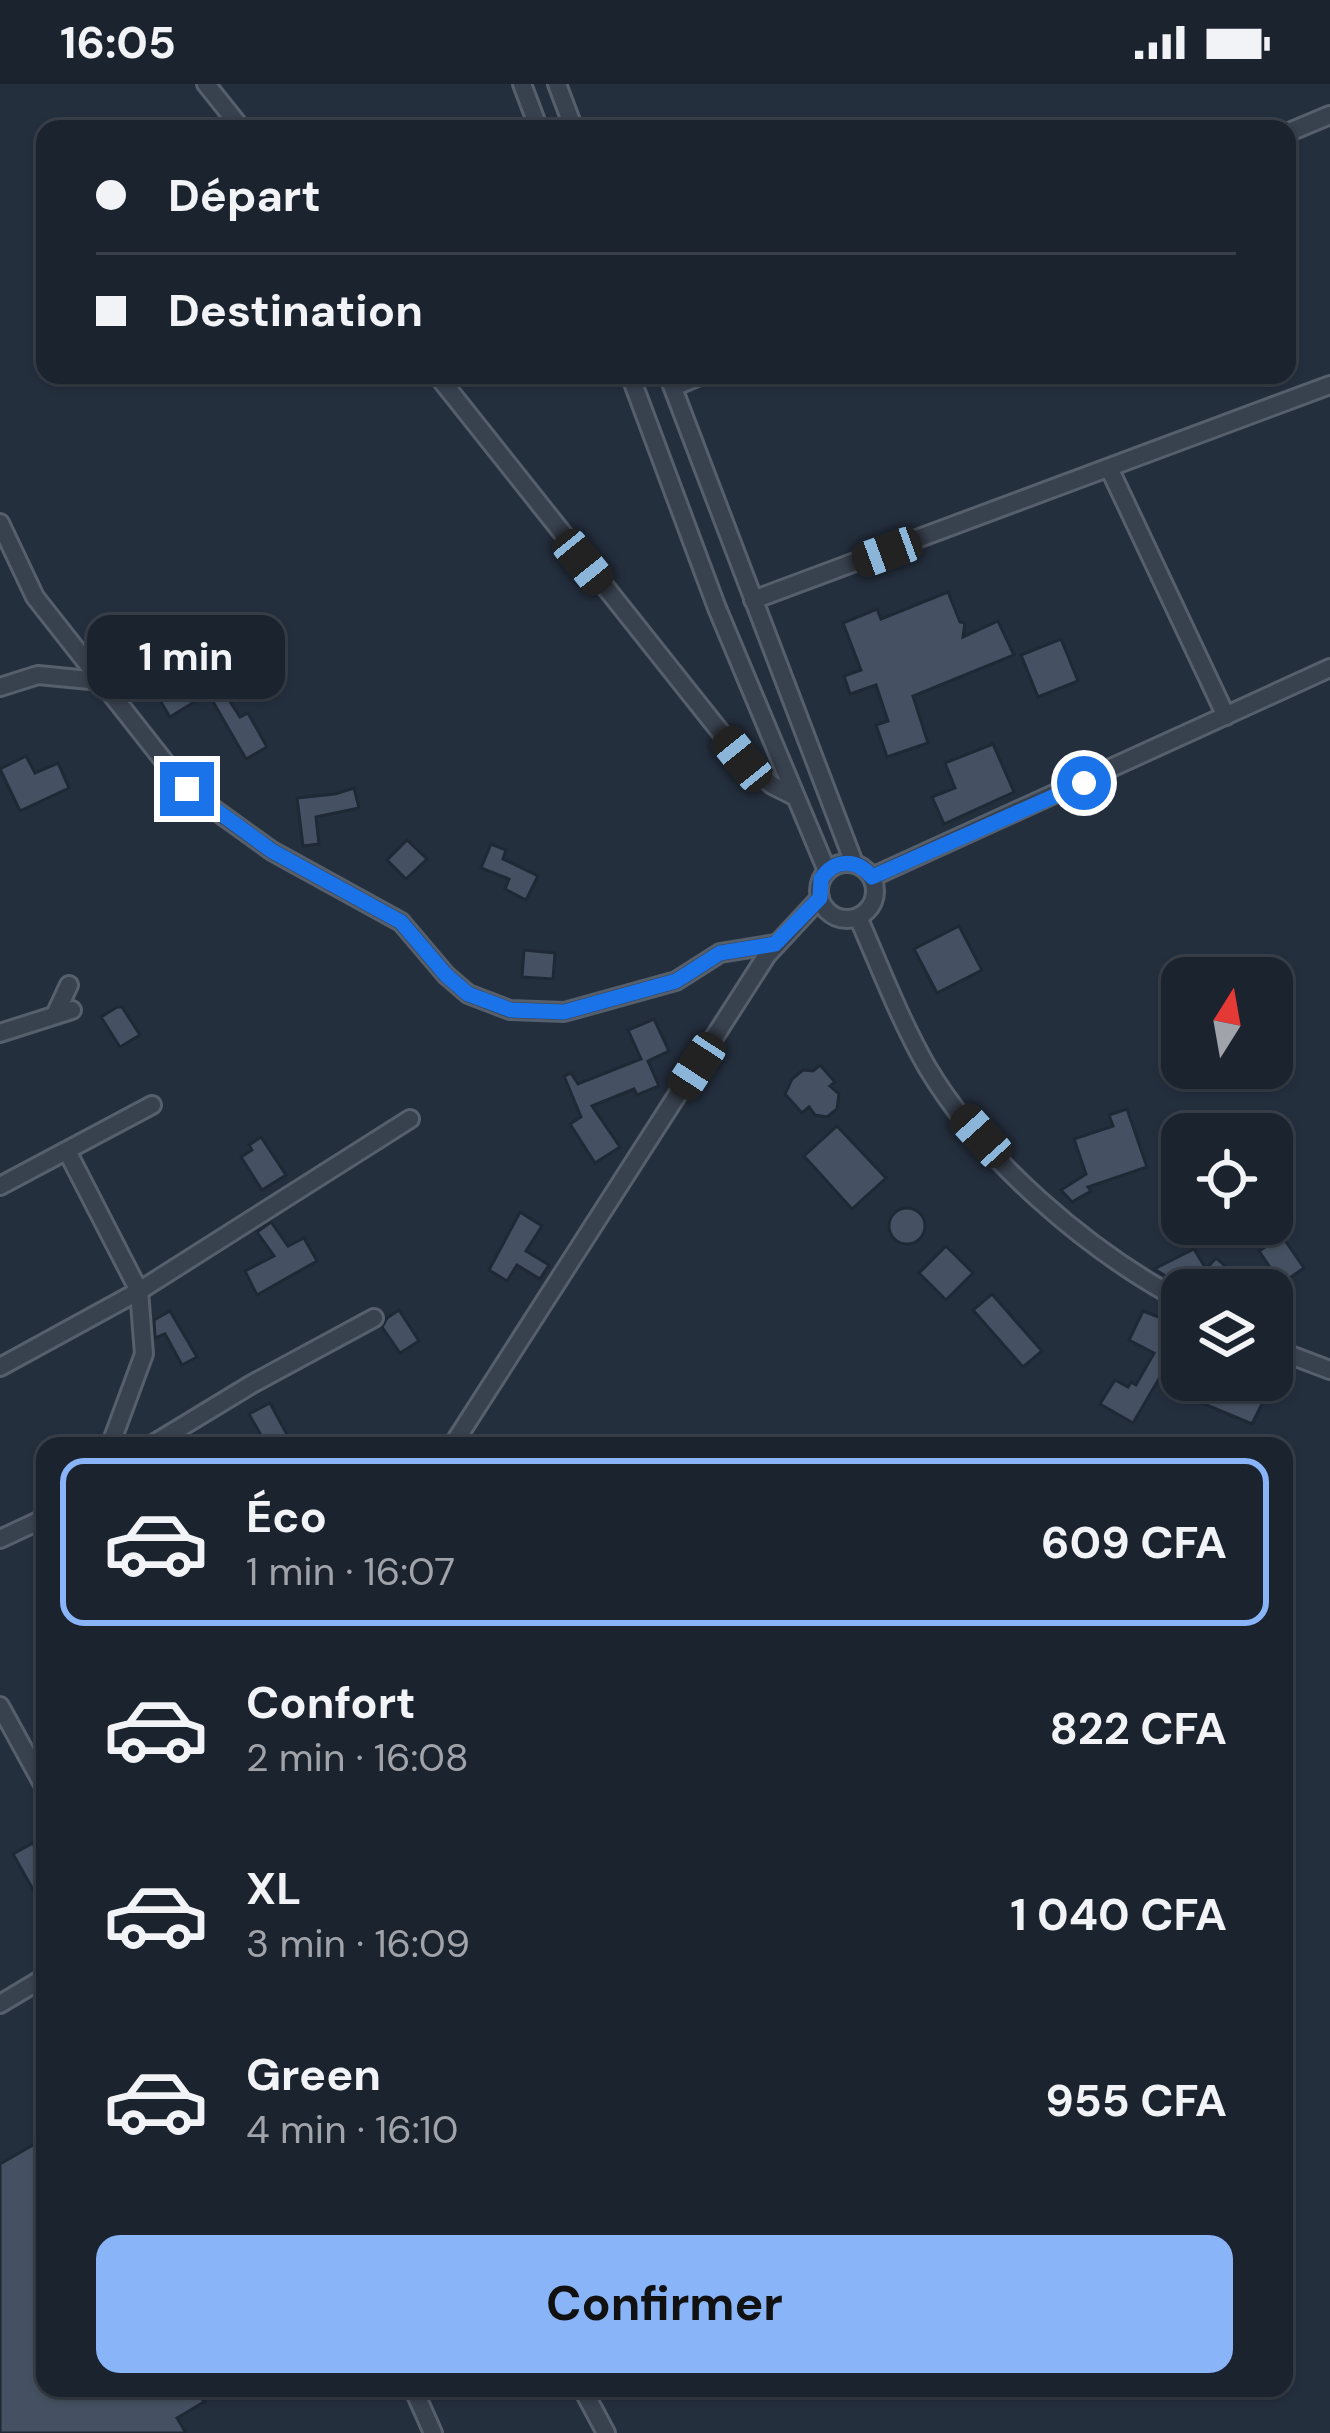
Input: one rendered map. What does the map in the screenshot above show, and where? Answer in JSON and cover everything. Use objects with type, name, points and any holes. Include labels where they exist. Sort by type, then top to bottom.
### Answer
[{"type":"street","points":[[206,84],[235,120]]},
{"type":"street","points":[[522,84],[536,120]]},
{"type":"street","points":[[557,84],[571,120]]},
{"type":"street","points":[[1296,129],[1330,115]]},
{"type":"street","points":[[444,384],[742,759],[772,785],[794,796]]},
{"type":"street","points":[[633,384],[717,608],[826,871]]},
{"type":"street","points":[[671,384],[854,863],[872,877],[874,900],[858,917],[839,918],[820,898],[819,888],[826,871],[854,863]]},
{"type":"street","points":[[753,600],[1330,385]]},
{"type":"street","points":[[1110,470],[1226,716]]},
{"type":"street","points":[[0,523],[35,597],[175,777],[200,801],[272,851],[401,922],[468,994],[489,1004],[538,1013],[564,1012],[676,981],[720,953],[775,944]]},
{"type":"street","points":[[872,877],[1330,668]]},
{"type":"street","points":[[0,688],[38,675],[100,681]]},
{"type":"street","points":[[458,1437],[775,944],[820,898]]},
{"type":"street","points":[[858,917],[911,1036],[961,1114],[1000,1159],[1086,1241],[1161,1290]]},
{"type":"street","points":[[0,1033],[63,1013],[69,985]]},
{"type":"street","points":[[0,1186],[152,1105]]},
{"type":"street","points":[[0,1366],[139,1291],[410,1118]]},
{"type":"street","points":[[68,1151],[139,1291],[144,1354],[113,1437]]},
{"type":"street","points":[[165,1437],[374,1318]]},
{"type":"street","points":[[1293,1356],[1330,1370]]},
{"type":"street","points":[[0,1539],[36,1522]]},
{"type":"street","points":[[0,1706],[36,1772]]},
{"type":"street","points":[[0,2004],[36,1982]]},
{"type":"street","points":[[417,2397],[433,2433]]},
{"type":"street","points":[[587,2397],[606,2433]]},
{"type":"building","points":[[948,592],[960,622],[965,623],[963,637],[998,621],[1014,655],[913,696],[928,743],[887,757],[876,725],[888,721],[876,685],[850,694],[844,676],[861,670],[843,623],[877,609],[881,619]]},
{"type":"building","points":[[1061,639],[1078,681],[1038,697],[1021,655]]},
{"type":"building","points":[[188,664],[207,694],[170,717],[156,694],[162,691],[157,684]]},
{"type":"building","points":[[220,686],[240,717],[248,713],[267,747],[246,759],[208,693]]},
{"type":"building","points":[[993,744],[1014,792],[944,824],[932,797],[955,788],[945,763]]},
{"type":"building","points":[[26,756],[35,773],[58,763],[69,788],[20,811],[0,769]]},
{"type":"building","points":[[354,788],[359,808],[316,817],[319,844],[303,846],[297,798]]},
{"type":"building","points":[[407,840],[427,859],[406,879],[387,860]]},
{"type":"building","points":[[491,844],[506,850],[503,859],[538,876],[526,900],[505,889],[509,879],[481,868]]},
{"type":"building","points":[[959,926],[982,970],[937,993],[914,949]]},
{"type":"building","points":[[524,950],[555,953],[553,979],[522,977]]},
{"type":"building","points":[[122,1007],[140,1035],[120,1047],[101,1017]]},
{"type":"building","points":[[654,1019],[669,1051],[648,1061],[659,1086],[637,1095],[634,1089],[592,1106],[620,1147],[595,1163],[570,1124],[581,1117],[564,1076],[571,1073],[578,1084],[641,1059],[628,1030]]},
{"type":"building","points":[[820,1065],[839,1094],[837,1109],[827,1117],[815,1115],[809,1107],[802,1113],[785,1094],[792,1079]]},
{"type":"building","points":[[1127,1109],[1147,1167],[1088,1187],[1091,1191],[1072,1202],[1061,1190],[1086,1174],[1074,1139],[1113,1126],[1109,1115]]},
{"type":"building","points":[[837,1126],[886,1178],[852,1209],[804,1156]]},
{"type":"building","points":[[261,1137],[286,1175],[262,1190],[241,1157]]},
{"type":"building","points":[[907,1208],[920,1213],[925,1226],[920,1239],[907,1244],[894,1239],[889,1226],[894,1213]]},
{"type":"building","points":[[520,1212],[542,1226],[526,1251],[549,1265],[540,1279],[517,1265],[507,1281],[489,1270]]},
{"type":"building","points":[[271,1222],[288,1246],[304,1238],[317,1261],[257,1295],[245,1271],[274,1256],[257,1232]]},
{"type":"building","points":[[1268,1245],[1288,1245],[1304,1268],[1293,1276],[1293,1269],[1271,1269],[1259,1251]]},
{"type":"building","points":[[946,1246],[973,1273],[946,1300],[919,1273]]},
{"type":"building","points":[[1194,1249],[1206,1269],[1161,1269],[1161,1273],[1154,1269]]},
{"type":"building","points":[[1216,1258],[1228,1269],[1206,1269]]},
{"type":"building","points":[[992,1294],[1042,1351],[1023,1367],[973,1310]]},
{"type":"building","points":[[399,1310],[419,1341],[400,1353],[382,1327]]},
{"type":"building","points":[[170,1311],[197,1357],[182,1365],[165,1334],[155,1338],[154,1320]]},
{"type":"building","points":[[1143,1311],[1161,1318],[1161,1375],[1133,1423],[1100,1404],[1115,1380],[1128,1387],[1131,1382],[1136,1385],[1154,1353],[1129,1340]]},
{"type":"building","points":[[1197,1401],[1261,1401],[1252,1424]]},
{"type":"building","points":[[270,1403],[288,1437],[262,1437],[249,1414]]},
{"type":"building","points":[[33,1843],[36,1895],[13,1854]]},
{"type":"building","points":[[36,2143],[36,2397],[201,2397],[204,2402],[177,2418],[186,2433],[0,2433],[0,2164]]},
{"type":"route","points":[[187,789],[272,851],[401,922],[468,994],[511,1010],[538,1013],[564,1012],[642,992],[676,981],[720,953],[775,944],[820,898],[821,879],[839,864],[854,863],[872,877],[1084,783]]}]
